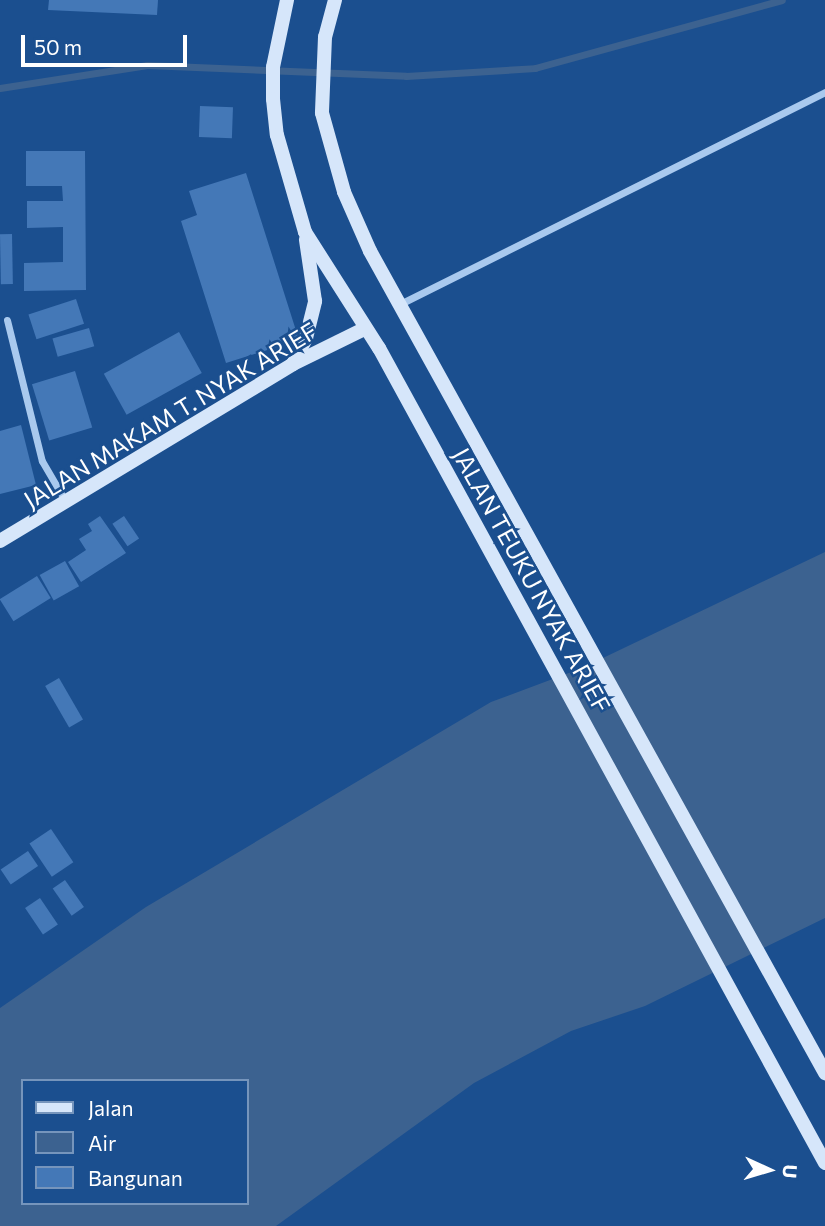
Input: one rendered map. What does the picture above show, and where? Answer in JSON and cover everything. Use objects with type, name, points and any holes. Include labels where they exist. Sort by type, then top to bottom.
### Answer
[{"type":"main road","name":"JALAN TEUKU NYAK ARIEF","points":[[287,1],[273,68],[277,135],[305,232],[364,329],[379,348],[825,1163]]},
{"type":"main road","name":"JALAN TEUKU NYAK ARIEF","points":[[334,2],[322,78],[327,139],[344,192],[397,305],[825,1073]]},
{"type":"main road","points":[[293,364],[306,338],[315,301],[305,232]]},
{"type":"main road","name":"JALAN MAKAM T. NYAK ARIEF","points":[[0,541],[293,364],[364,329]]},
{"type":"street","points":[[397,305],[825,92]]},
{"type":"street","points":[[6,320],[43,461],[66,502]]},
{"type":"water","points":[[825,552],[825,918],[645,1006],[571,1031],[474,1083],[276,1226],[0,1226],[0,1008],[146,907],[491,702],[582,668]]},
{"type":"building","points":[[49,0],[158,0],[157,15],[48,10]]},
{"type":"building","points":[[200,106],[233,107],[232,138],[199,137]]},
{"type":"building","points":[[26,151],[85,151],[86,290],[24,291],[24,263],[63,262],[63,227],[27,228],[27,201],[63,201],[62,186],[26,186]]},
{"type":"building","points":[[246,173],[299,340],[226,363],[181,221],[197,215],[189,191]]},
{"type":"building","points":[[0,234],[12,234],[13,284],[1,284]]},
{"type":"building","points":[[76,299],[84,324],[36,339],[28,314]]},
{"type":"building","points":[[89,328],[94,346],[58,357],[52,338]]},
{"type":"building","points":[[179,332],[202,373],[127,415],[104,374]]},
{"type":"building","points":[[75,371],[92,427],[49,441],[32,384]]},
{"type":"building","points":[[21,425],[36,485],[0,494],[0,431]]},
{"type":"building","points":[[100,516],[126,553],[81,582],[68,562],[86,550],[79,539],[92,531],[88,524]]},
{"type":"building","points":[[124,516],[139,538],[127,546],[112,524]]},
{"type":"building","points":[[65,561],[79,586],[54,600],[40,575]]},
{"type":"building","points":[[37,576],[51,598],[13,621],[0,599]]},
{"type":"building","points":[[59,678],[83,720],[69,728],[45,686]]},
{"type":"building","points":[[51,829],[73,862],[52,877],[29,844]]},
{"type":"building","points":[[28,851],[38,866],[11,884],[1,869]]},
{"type":"building","points":[[65,880],[84,907],[72,916],[53,889]]},
{"type":"building","points":[[40,898],[58,925],[43,935],[25,908]]},
{"type":"waterway","points":[[0,88],[147,65],[406,76],[535,68],[782,0]]}]
